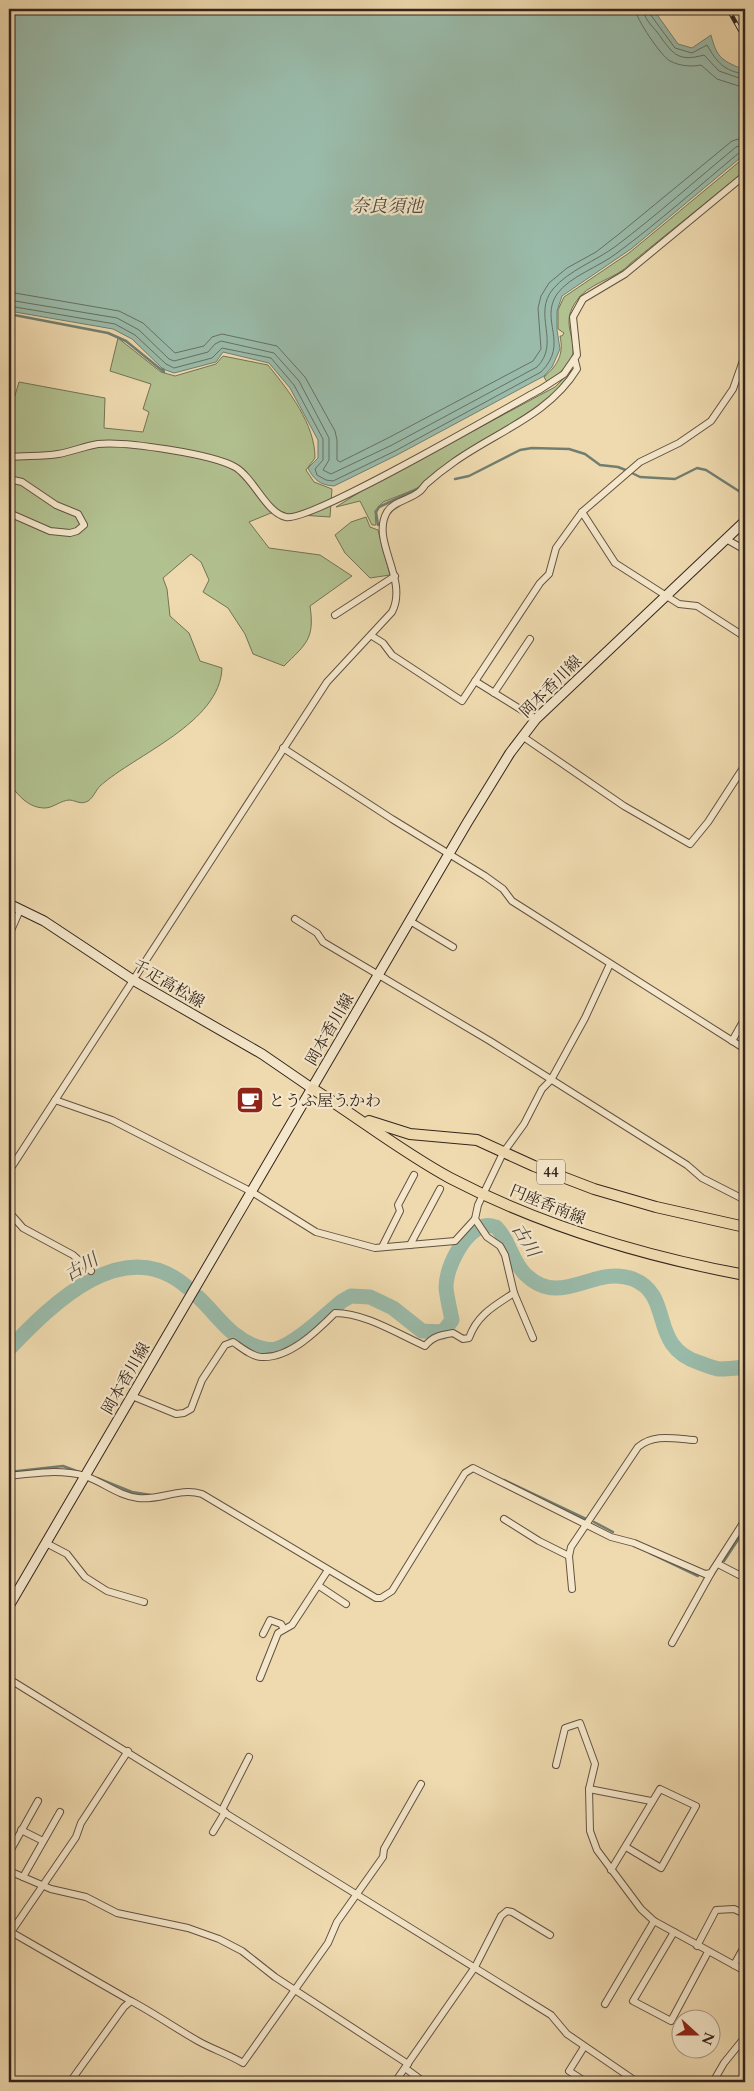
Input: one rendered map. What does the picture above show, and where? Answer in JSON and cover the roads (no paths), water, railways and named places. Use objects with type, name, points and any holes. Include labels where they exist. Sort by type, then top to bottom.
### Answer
[{"type":"main road","name":"岡本香川線","points":[[9,1606],[313,1089],[378,974],[522,736],[536,719],[745,521]]},
{"type":"main road","name":"千疋高松線","points":[[9,904],[52,926],[133,980],[262,1054],[313,1089]]},
{"type":"main road","name":"円座香南線","points":[[313,1089],[358,1117],[410,1154],[450,1178],[483,1193],[582,1234],[667,1258],[745,1275]]},
{"type":"main road","name":"円座香南線","points":[[358,1117],[410,1134],[477,1140],[503,1153],[594,1189],[656,1207],[745,1227]]},
{"type":"street","points":[[9,457],[58,454],[99,444],[163,449],[221,461],[236,468],[248,477],[275,512],[285,517],[299,517],[346,496],[541,389],[564,374],[575,361],[577,355],[573,317],[583,299],[625,274],[745,175]]},
{"type":"street","points":[[372,636],[383,643],[392,655],[462,701],[540,583],[549,574],[556,548],[582,512],[640,462],[679,443],[711,421],[734,390],[745,355]]},
{"type":"street","points":[[9,1171],[327,682],[372,636],[396,605],[398,598],[395,576],[382,531],[384,518],[389,510],[399,502],[419,492],[454,462],[556,398],[577,369],[575,361]]},
{"type":"street","points":[[9,479],[22,482],[56,505],[78,514],[84,524],[77,531],[58,532],[9,513]]},
{"type":"street","points":[[582,512],[615,563],[679,604],[697,606],[745,637]]},
{"type":"street","points":[[726,539],[745,550]]},
{"type":"street","points":[[335,615],[395,576]]},
{"type":"street","points":[[494,693],[530,638]]},
{"type":"street","points":[[475,681],[536,719]]},
{"type":"street","points":[[522,736],[624,806],[690,844],[708,822],[745,765]]},
{"type":"street","points":[[284,748],[449,855],[486,876],[503,889],[512,901],[745,1049]]},
{"type":"street","points":[[9,935],[20,910]]},
{"type":"street","points":[[295,919],[317,933],[323,942],[550,1080],[686,1165],[702,1178],[745,1200]]},
{"type":"street","points":[[410,921],[453,947]]},
{"type":"street","points":[[55,1100],[112,1120],[252,1192],[316,1232],[375,1248],[455,1241],[477,1221],[483,1193],[503,1153],[524,1124],[542,1089],[550,1080],[585,1018],[610,964]]},
{"type":"street","points":[[732,1041],[745,1018]]},
{"type":"street","points":[[382,1247],[400,1211],[398,1205],[414,1175]]},
{"type":"street","points":[[410,1245],[440,1189]]},
{"type":"street","points":[[9,1212],[23,1228],[73,1255],[91,1271]]},
{"type":"street","points":[[477,1221],[484,1232],[505,1255],[514,1293],[533,1338]]},
{"type":"street","points":[[132,1396],[176,1414],[184,1413],[194,1404],[202,1380],[225,1345],[234,1342],[247,1351],[261,1357],[279,1355],[295,1346],[335,1313],[342,1313],[370,1322],[425,1346],[432,1338],[453,1333],[463,1339],[469,1338],[473,1325],[486,1311],[514,1293]]},
{"type":"street","points":[[572,1588],[569,1556],[572,1547],[638,1447],[646,1440],[654,1438],[694,1440]]},
{"type":"street","points":[[9,1476],[49,1472],[85,1476],[138,1498],[152,1498],[182,1491],[202,1494],[372,1597],[382,1598],[392,1591],[465,1473],[473,1468],[611,1537],[634,1543],[705,1574],[711,1573]]},
{"type":"street","points":[[504,1519],[539,1541],[569,1556]]},
{"type":"street","points":[[672,1643],[711,1573],[745,1520]]},
{"type":"street","points":[[46,1543],[67,1554],[84,1577],[116,1595],[131,1596],[144,1602]]},
{"type":"street","points":[[718,1564],[745,1578]]},
{"type":"street","points":[[260,1678],[275,1638],[284,1629],[292,1625],[328,1570]]},
{"type":"street","points":[[319,1586],[346,1604]]},
{"type":"street","points":[[263,1634],[270,1620],[281,1624],[284,1629]]},
{"type":"street","points":[[9,1679],[128,1751],[551,2015],[567,2034],[632,2081]]},
{"type":"street","points":[[556,1765],[565,1728],[580,1723],[595,1764],[589,1790],[592,1839],[611,1870],[641,1909],[654,1920],[697,1946],[745,1971]]},
{"type":"street","points":[[128,1751],[81,1823],[76,1837],[10,1934],[158,2015],[198,2042],[226,2052],[243,2063],[328,1943],[337,1922],[383,1857],[384,1848],[422,1784]]},
{"type":"street","points":[[213,1832],[248,1757]]},
{"type":"street","points":[[611,1870],[660,1788],[696,1806],[660,1868],[626,1847]]},
{"type":"street","points":[[589,1790],[651,1801]]},
{"type":"street","points":[[9,1852],[38,1801]]},
{"type":"street","points":[[23,1877],[60,1812]]},
{"type":"street","points":[[21,1830],[44,1841]]},
{"type":"street","points":[[9,1870],[42,1885],[86,1897],[117,1912],[188,1928],[219,1938],[242,1951],[294,1990],[406,2066],[424,2082]]},
{"type":"street","points":[[697,1946],[716,1910],[734,1909],[745,1914]]},
{"type":"street","points":[[395,2082],[475,1967],[501,1916],[507,1911],[550,1934]]},
{"type":"street","points":[[605,2004],[654,1920]]},
{"type":"street","points":[[674,1932],[633,2002],[671,2022],[708,1952]]},
{"type":"street","points":[[734,1965],[745,1945]]},
{"type":"street","points":[[70,2082],[124,2007],[131,2001]]},
{"type":"street","points":[[713,2082],[724,2063],[745,2037]]},
{"type":"street","points":[[584,2047],[569,2071],[586,2082]]},
{"type":"water","name":"奈良須池","points":[[9,9],[653,9],[678,44],[692,48],[711,35],[716,49],[722,58],[745,70],[745,154],[631,249],[562,296],[557,311],[560,349],[552,367],[544,376],[397,455],[334,486],[318,481],[308,468],[318,458],[318,440],[290,388],[269,363],[223,352],[216,362],[174,373],[163,369],[132,339],[113,329],[9,311]]},
{"type":"waterway","points":[[9,314],[108,333],[126,341],[164,372],[163,369]]},
{"type":"waterway","points":[[455,479],[469,476],[520,450],[532,448],[569,449],[585,454],[600,465],[618,467],[628,471]]},
{"type":"waterway","points":[[632,473],[640,477],[675,479],[697,468],[706,470],[745,495]]},
{"type":"waterway","points":[[378,525],[376,512],[379,507],[417,489]]},
{"type":"waterway","name":"古川","points":[[198,1297],[242,1340],[259,1348],[271,1350],[293,1341],[342,1301],[351,1296],[370,1297],[393,1308],[422,1331],[443,1332],[452,1320],[446,1288],[452,1261],[469,1235],[484,1226],[490,1226],[496,1227],[501,1232],[520,1269],[538,1284],[552,1288],[565,1287],[605,1277],[619,1276],[633,1279],[646,1287],[654,1297],[673,1345],[684,1355],[719,1369],[745,1367]]},
{"type":"waterway","name":"古川","points":[[9,1349],[47,1312],[68,1295],[91,1280],[115,1270],[139,1267],[163,1272],[187,1287]]},
{"type":"waterway","points":[[9,1472],[63,1466],[79,1472]]},
{"type":"waterway","points":[[97,1478],[132,1492],[151,1495]]},
{"type":"waterway","points":[[504,1480],[586,1519]]},
{"type":"waterway","points":[[594,1522],[613,1532]]},
{"type":"waterway","points":[[724,1561],[745,1529]]},
{"type":"waterway","points":[[650,1553],[698,1576]]},
{"type":"railway","points":[[728,9],[745,39]]},
{"type":"place","name":"とうふ屋うかわ","points":[[250,1100]]}]
